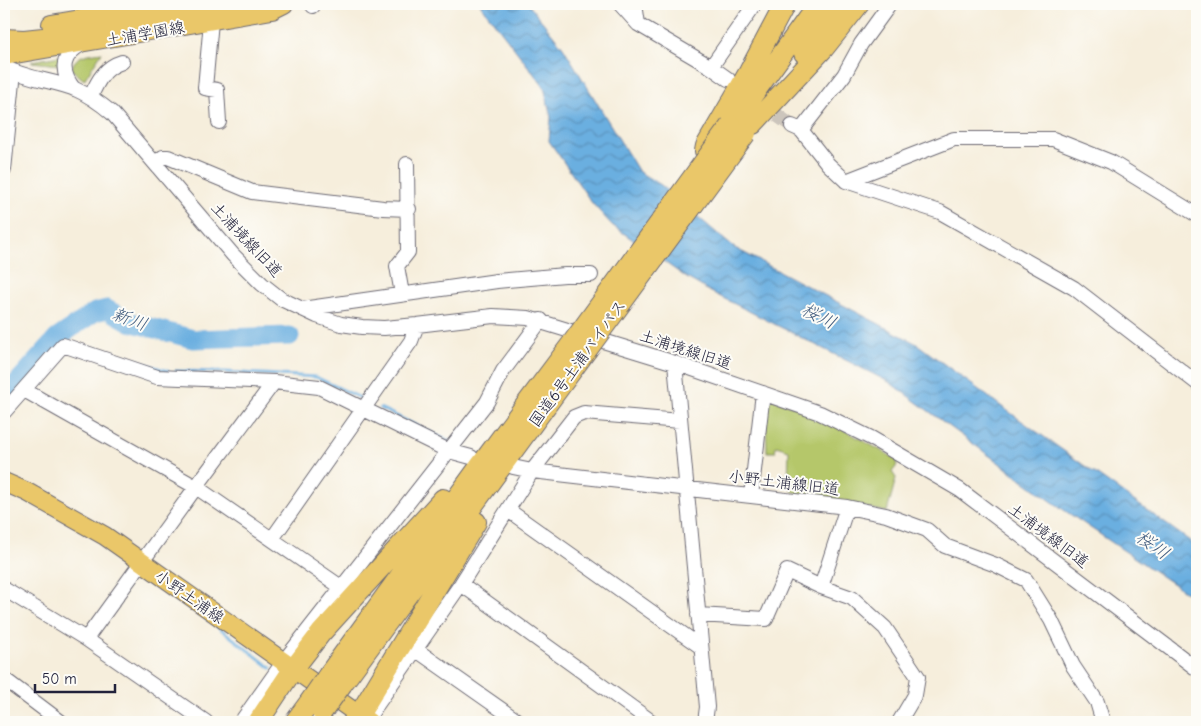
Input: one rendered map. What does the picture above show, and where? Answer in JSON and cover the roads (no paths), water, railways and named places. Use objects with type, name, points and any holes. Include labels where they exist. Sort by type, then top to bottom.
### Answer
[{"type":"highway","points":[[738,125],[786,4]]},
{"type":"highway","name":"国道6号土浦バイパス","points":[[295,722],[315,713],[336,679],[490,466],[579,347],[738,125],[818,4]]},
{"type":"highway","name":"国道6号土浦バイパス","points":[[579,347],[701,167],[839,4]]},
{"type":"highway","points":[[738,125],[824,48],[859,4]]},
{"type":"highway","points":[[258,722],[289,665],[321,633],[464,477],[490,466],[487,504],[362,720]]},
{"type":"main road","name":"土浦学園線","points":[[4,32],[169,4]]},
{"type":"main road","points":[[4,38],[24,39],[43,37],[235,4]]},
{"type":"main road","name":"土浦学園線","points":[[4,56],[272,10],[284,4]]},
{"type":"main road","name":"小野土浦線","points":[[4,482],[27,492],[105,536],[289,665],[362,720]]},
{"type":"street","points":[[620,4],[638,24],[728,79]]},
{"type":"street","points":[[635,4],[638,24]]},
{"type":"street","points":[[711,67],[755,4]]},
{"type":"street","points":[[890,4],[861,44],[844,75],[797,128],[828,164],[846,181],[940,212],[1074,288],[1197,383]]},
{"type":"street","points":[[211,21],[205,88],[217,90],[219,122]]},
{"type":"street","points":[[74,88],[66,80],[64,64],[74,48],[82,44]]},
{"type":"street","points":[[91,96],[102,75],[112,65],[122,62]]},
{"type":"street","points":[[4,170],[13,81],[9,70]]},
{"type":"street","name":"土浦境線旧道","points":[[9,70],[74,88],[91,96],[112,113],[239,261],[262,284],[281,299],[341,324],[362,328],[417,325],[493,316],[514,316],[541,320],[675,363],[820,413],[870,438],[960,490],[1197,669]]},
{"type":"street","points":[[846,181],[954,139],[1053,139],[1111,162],[1197,214]]},
{"type":"street","points":[[156,163],[163,157],[168,157],[252,192],[383,208],[409,208]]},
{"type":"street","points":[[402,294],[397,266],[408,252],[407,164]]},
{"type":"street","points":[[302,309],[402,294],[555,276],[591,275]]},
{"type":"street","points":[[240,722],[289,665],[341,587],[487,402],[503,371],[541,320]]},
{"type":"street","points":[[272,539],[411,341],[417,325]]},
{"type":"street","name":"小野土浦線旧道","points":[[24,390],[63,345],[157,377],[274,382],[318,388],[449,452],[490,466],[846,507],[821,587]]},
{"type":"street","points":[[675,363],[707,707],[705,722]]},
{"type":"street","points":[[86,639],[196,486],[274,382]]},
{"type":"street","points":[[4,412],[24,390],[196,486],[341,587]]},
{"type":"street","points":[[751,496],[763,393]]},
{"type":"street","points":[[362,720],[461,584],[532,471],[574,417],[584,413],[680,421]]},
{"type":"street","points":[[846,507],[886,515],[927,530],[945,546],[996,565],[1026,580],[1051,620],[1073,666],[1097,702],[1103,722]]},
{"type":"street","points":[[508,510],[701,647]]},
{"type":"street","points":[[698,616],[766,619],[787,571],[821,587],[852,598],[885,628],[918,677],[916,695],[899,722]]},
{"type":"street","points":[[461,584],[652,722]]},
{"type":"street","points":[[4,589],[86,639],[206,722]]},
{"type":"street","points":[[415,649],[519,722]]},
{"type":"street","points":[[4,679],[61,722]]},
{"type":"water","name":"桜川","points":[[480,4],[528,4],[563,47],[639,172],[661,185],[733,247],[917,344],[1197,546],[1197,600],[1058,506],[889,382],[711,292],[687,278],[612,225],[592,203],[549,141],[551,117],[544,87]]},
{"type":"waterway","name":"新川","points":[[4,397],[57,338],[95,312],[107,309],[130,322],[193,339],[290,336]]},
{"type":"waterway","points":[[97,349],[168,371]]},
{"type":"waterway","points":[[176,371],[316,377],[365,400]]},
{"type":"waterway","points":[[380,408],[451,442]]},
{"type":"waterway","points":[[204,616],[271,668]]},
{"type":"tunnel","points":[[760,103],[792,126]]}]
